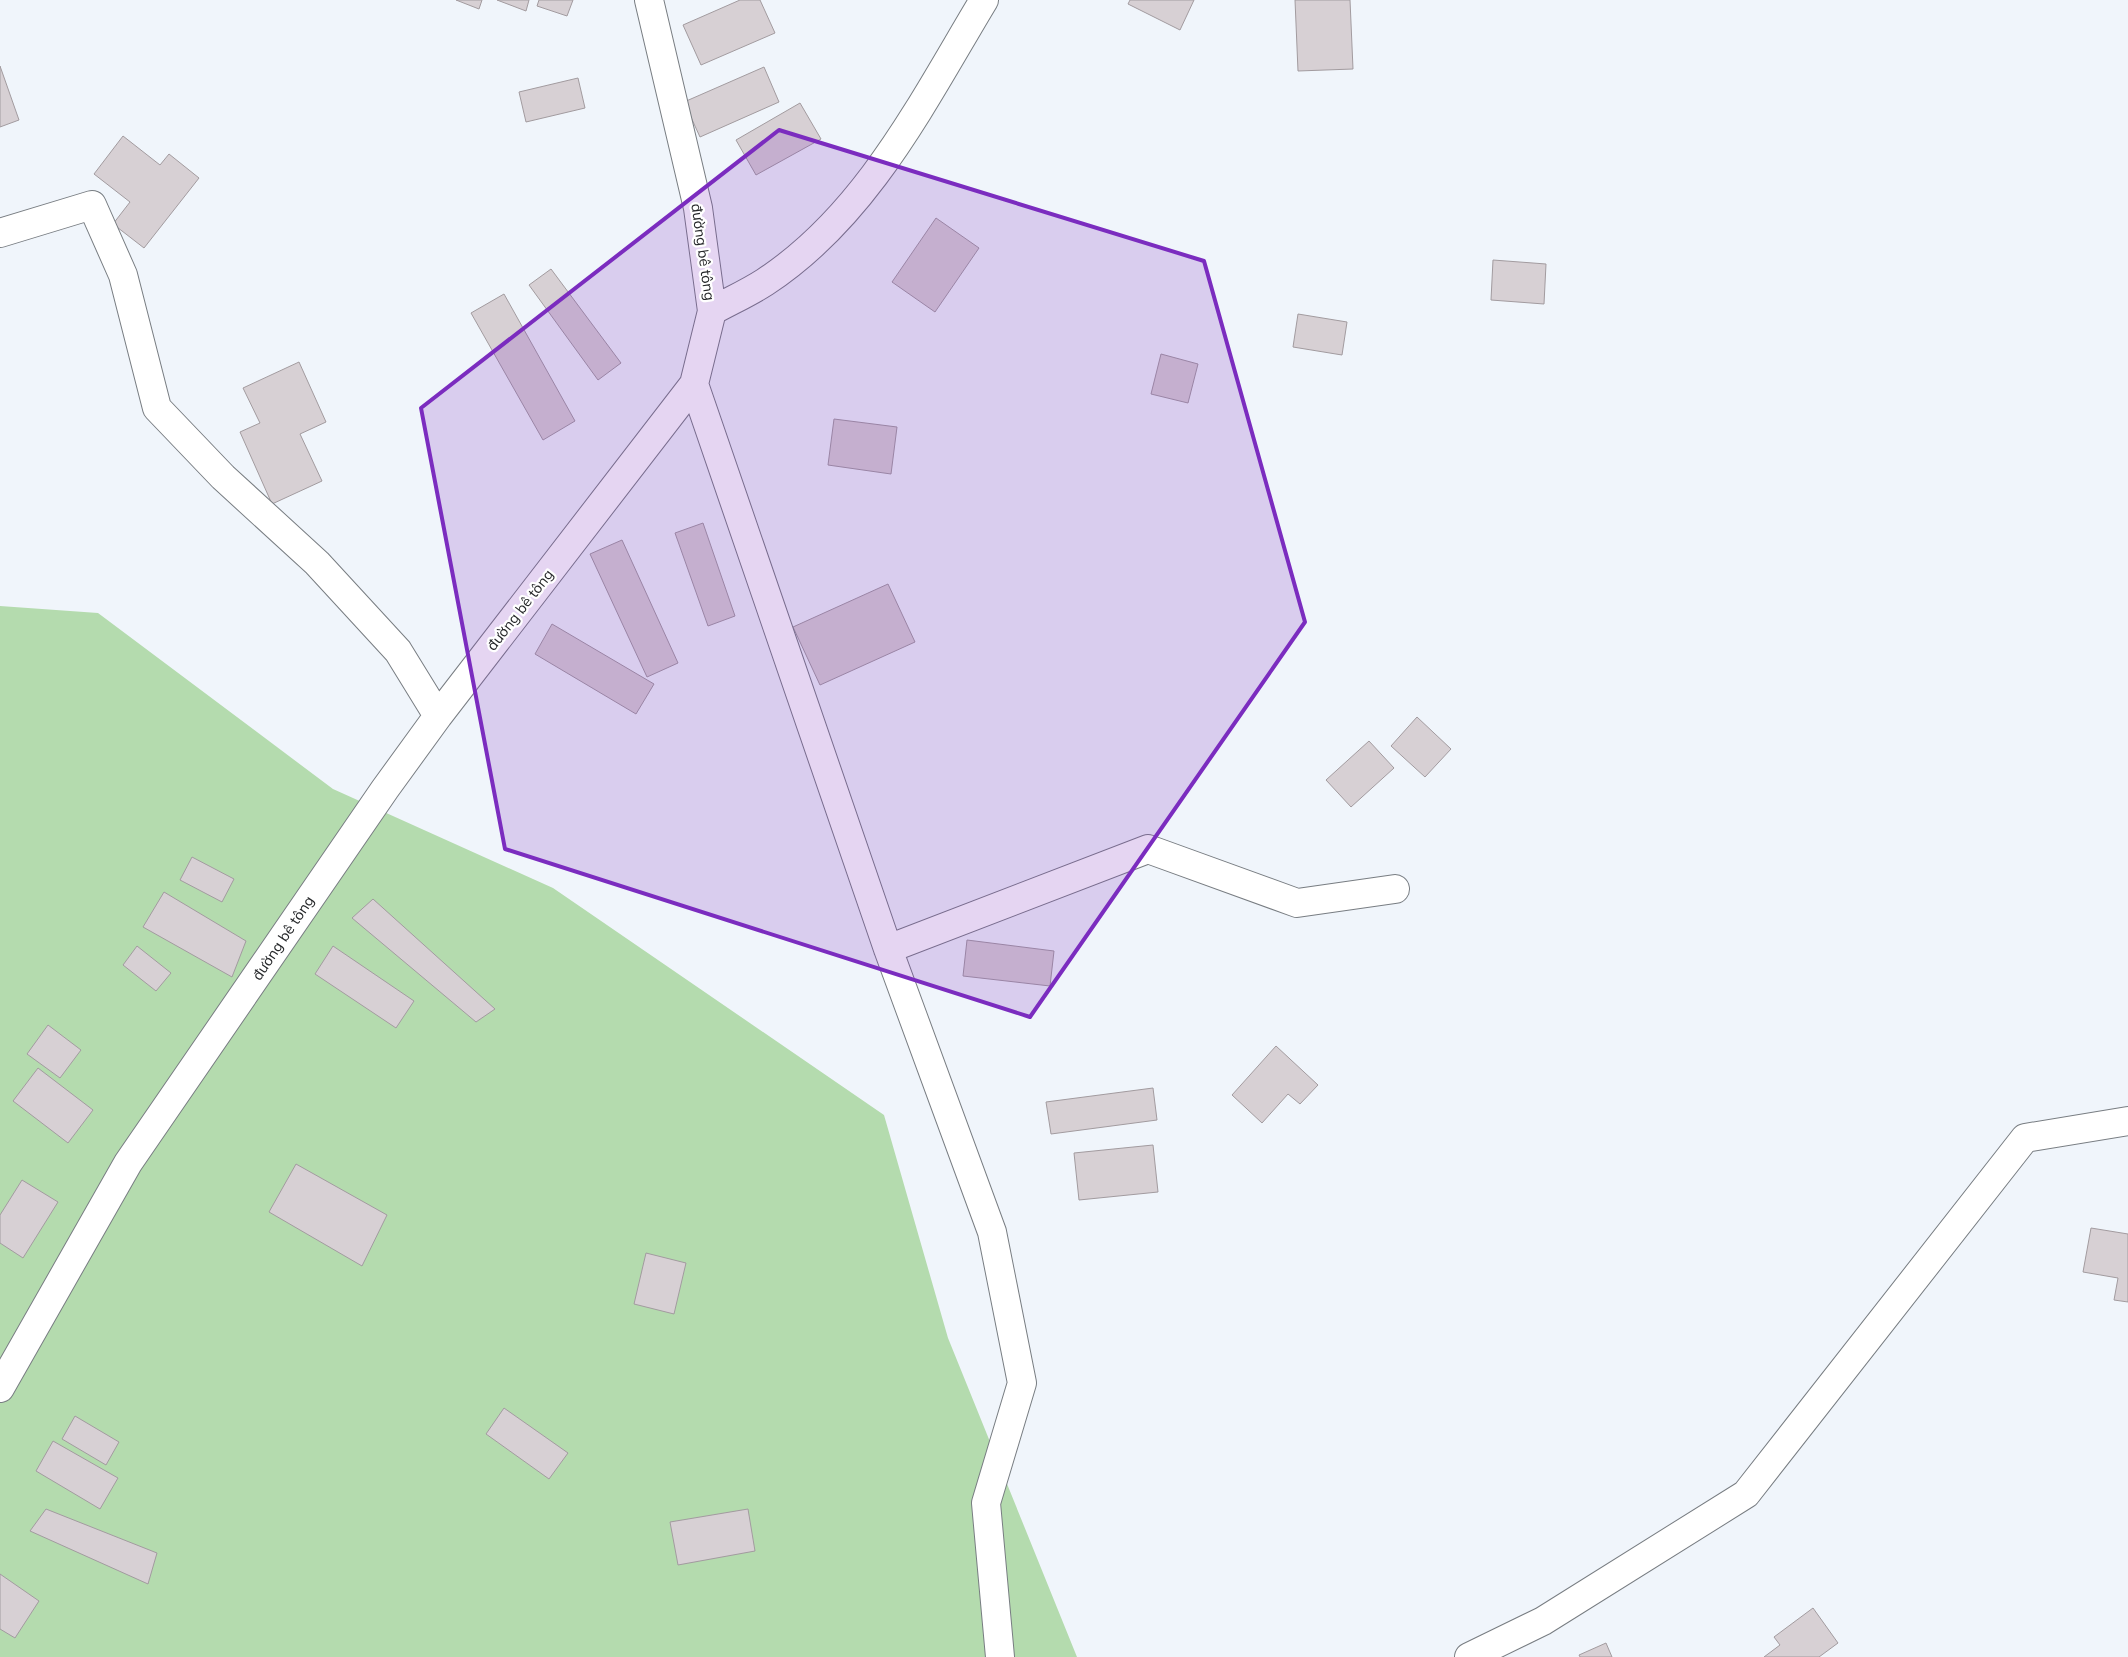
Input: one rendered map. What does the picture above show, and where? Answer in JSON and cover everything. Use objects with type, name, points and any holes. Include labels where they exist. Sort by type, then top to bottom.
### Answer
[{"type":"street","name":"đường bê tông","points":[[0,1388],[128,1163],[385,789],[438,716],[694,384],[712,311],[698,208],[649,0]]},
{"type":"street","points":[[712,311],[765,282],[796,258],[833,224],[867,187],[899,140],[984,0]]},
{"type":"street","points":[[0,233],[92,205],[123,276],[158,408],[223,477],[317,563],[398,650],[438,716]]},
{"type":"street","points":[[694,384],[888,949],[992,1232],[1022,1383],[986,1504],[1000,1657]]},
{"type":"street","points":[[888,949],[1148,849],[1297,903],[1395,889]]},
{"type":"street","points":[[1469,1657],[1543,1621],[1746,1494],[2025,1138],[2128,1121]]},
{"type":"highlighted area","points":[[779,130],[1204,261],[1305,622],[1030,1017],[505,849],[421,408]]},
{"type":"green space","points":[[0,606],[98,613],[333,789],[553,888],[884,1115],[948,1338],[1077,1657],[0,1657]]},
{"type":"building","points":[[456,0],[482,0],[479,9]]},
{"type":"building","points":[[497,0],[529,0],[526,11]]},
{"type":"building","points":[[539,0],[573,0],[567,16],[537,6]]},
{"type":"building","points":[[740,0],[760,0],[775,33],[701,65],[683,25]]},
{"type":"building","points":[[1130,0],[1194,0],[1180,30],[1128,4]]},
{"type":"building","points":[[1295,0],[1350,0],[1353,69],[1298,71]]},
{"type":"building","points":[[0,66],[19,120],[0,127]]},
{"type":"building","points":[[764,67],[779,102],[700,137],[684,102]]},
{"type":"building","points":[[578,78],[585,108],[526,122],[519,92]]},
{"type":"building","points":[[800,103],[821,139],[756,175],[736,140]]},
{"type":"building","points":[[123,136],[160,165],[169,154],[199,178],[144,248],[113,224],[130,202],[94,174]]},
{"type":"building","points":[[936,218],[979,248],[935,312],[892,282]]},
{"type":"building","points":[[1493,260],[1546,264],[1544,304],[1491,300]]},
{"type":"building","points":[[551,269],[621,363],[598,380],[529,285]]},
{"type":"building","points":[[504,294],[575,421],[543,440],[471,313]]},
{"type":"building","points":[[1298,314],[1347,322],[1342,355],[1293,347]]},
{"type":"building","points":[[1161,354],[1198,364],[1188,403],[1151,394]]},
{"type":"building","points":[[299,362],[326,422],[300,434],[322,481],[272,504],[240,432],[260,423],[243,388]]},
{"type":"building","points":[[834,419],[897,427],[891,474],[828,465]]},
{"type":"building","points":[[703,523],[735,616],[708,626],[675,533]]},
{"type":"building","points":[[622,540],[678,663],[647,677],[590,554]]},
{"type":"building","points":[[888,584],[915,642],[820,685],[793,627]]},
{"type":"building","points":[[552,624],[654,684],[636,714],[535,654]]},
{"type":"building","points":[[1417,717],[1451,749],[1425,777],[1391,746]]},
{"type":"building","points":[[1369,741],[1394,768],[1351,807],[1326,780]]},
{"type":"building","points":[[192,857],[234,879],[222,902],[180,880]]},
{"type":"building","points":[[164,892],[246,941],[232,977],[143,927]]},
{"type":"building","points":[[373,899],[495,1009],[476,1022],[352,918]]},
{"type":"building","points":[[967,940],[1054,951],[1050,986],[963,976]]},
{"type":"building","points":[[137,946],[171,973],[156,991],[123,965]]},
{"type":"building","points":[[333,946],[414,1001],[396,1028],[315,974]]},
{"type":"building","points":[[48,1025],[81,1050],[60,1078],[27,1054]]},
{"type":"building","points":[[1276,1046],[1318,1085],[1300,1104],[1288,1094],[1262,1123],[1232,1095]]},
{"type":"building","points":[[38,1068],[93,1110],[68,1143],[13,1101]]},
{"type":"building","points":[[1153,1088],[1157,1120],[1051,1134],[1046,1102]]},
{"type":"building","points":[[1153,1145],[1158,1192],[1079,1200],[1074,1153]]},
{"type":"building","points":[[296,1164],[387,1215],[362,1266],[269,1212]]},
{"type":"building","points":[[22,1180],[58,1202],[23,1258],[0,1243],[0,1215]]},
{"type":"building","points":[[2091,1228],[2128,1234],[2128,1302],[2114,1300],[2118,1278],[2083,1272]]},
{"type":"building","points":[[646,1253],[686,1263],[674,1314],[634,1304]]},
{"type":"building","points":[[504,1408],[568,1453],[549,1479],[486,1434]]},
{"type":"building","points":[[75,1416],[119,1442],[106,1465],[62,1439]]},
{"type":"building","points":[[53,1441],[118,1478],[100,1509],[36,1471]]},
{"type":"building","points":[[46,1509],[157,1553],[148,1584],[30,1531]]},
{"type":"building","points":[[748,1509],[755,1551],[678,1565],[670,1522]]},
{"type":"building","points":[[0,1574],[39,1601],[15,1638],[0,1629]]},
{"type":"building","points":[[1813,1608],[1838,1643],[1819,1657],[1764,1657],[1780,1645],[1774,1637]]},
{"type":"building","points":[[1606,1643],[1612,1657],[1580,1657],[1579,1655]]}]
